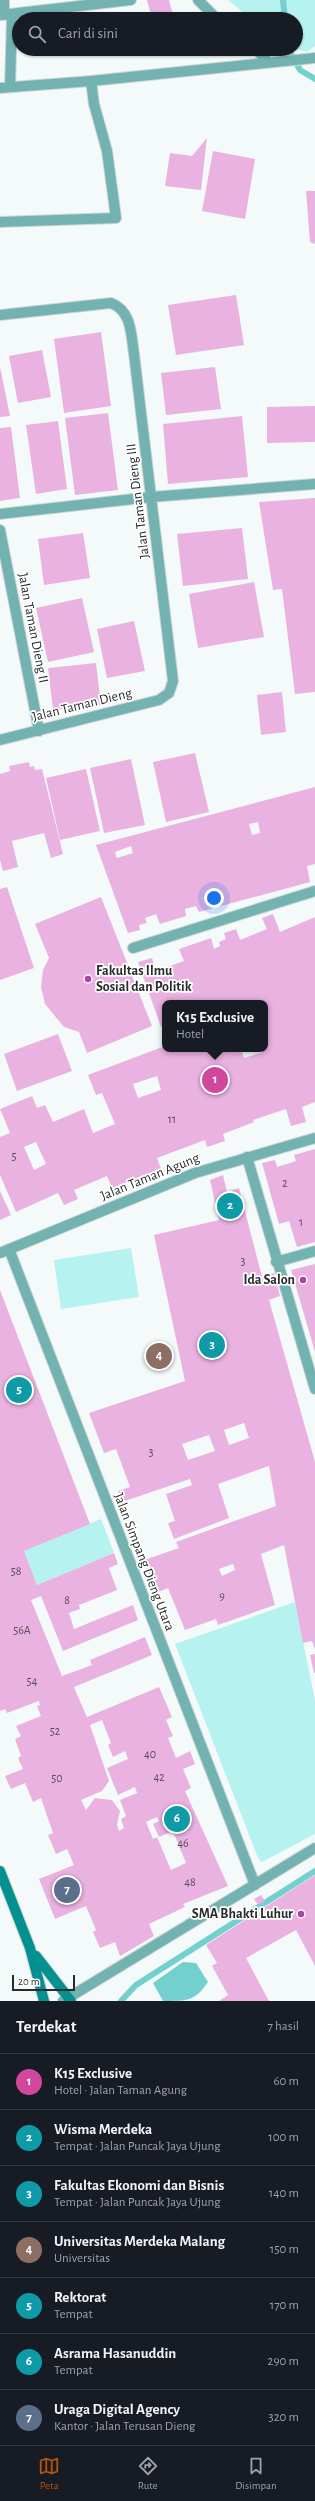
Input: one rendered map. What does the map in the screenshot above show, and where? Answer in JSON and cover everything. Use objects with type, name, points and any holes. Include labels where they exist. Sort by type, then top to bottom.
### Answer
[{"type":"street","points":[[4,0],[6,15],[5,87],[92,81],[267,61],[311,58]]},
{"type":"street","points":[[31,12],[131,0]]},
{"type":"street","points":[[198,0],[211,12]]},
{"type":"street","points":[[262,56],[267,61]]},
{"type":"street","points":[[0,222],[116,218],[107,151],[94,104],[92,81]]},
{"type":"street","name":"Jalan Taman Dieng III","points":[[0,315],[111,303],[121,307],[127,316],[133,347],[173,681],[169,694]]},
{"type":"street","points":[[0,514],[151,497],[315,484]]},
{"type":"street","name":"Jalan Taman Dieng II","points":[[0,530],[39,731]]},
{"type":"street","name":"Jalan Taman Dieng","points":[[0,740],[159,700],[169,694]]},
{"type":"street","points":[[133,948],[315,891]]},
{"type":"street","name":"Jalan Taman Agung","points":[[5,1251],[195,1173],[315,1138]]},
{"type":"street","points":[[247,1157],[276,1262],[312,1369],[315,1389]]},
{"type":"street","name":"Jalan Simpang Dieng Utara","points":[[5,1251],[256,1885]]},
{"type":"street","points":[[276,1262],[315,1251]]},
{"type":"street","points":[[30,1948],[68,2000],[315,1848]]},
{"type":"street","points":[[0,1871],[30,1948],[44,2001]]},
{"type":"shaded area","points":[[228,0],[315,0],[315,46],[307,52],[303,51],[303,12],[243,12]]},
{"type":"shaded area","points":[[131,1248],[139,1297],[61,1309],[54,1260]]},
{"type":"shaded area","points":[[101,1519],[114,1553],[37,1585],[24,1551]]},
{"type":"shaded area","points":[[295,1602],[315,1700],[315,1834],[262,1862],[258,1858],[175,1644]]},
{"type":"shaded area","points":[[183,1962],[196,1963],[208,1982],[199,1993],[190,1999],[163,2001],[153,1983]]},
{"type":"building","points":[[147,0],[169,0],[172,12],[150,12]]},
{"type":"building","points":[[207,138],[201,190],[165,186],[170,153],[192,156]]},
{"type":"building","points":[[213,151],[255,159],[245,219],[202,211]]},
{"type":"building","points":[[306,191],[315,191],[315,244],[310,242]]},
{"type":"building","points":[[236,295],[244,345],[176,355],[168,305]]},
{"type":"building","points":[[101,332],[111,406],[64,413],[54,339]]},
{"type":"building","points":[[42,350],[51,397],[18,403],[9,356]]},
{"type":"building","points":[[0,367],[10,416],[0,417]]},
{"type":"building","points":[[215,367],[221,409],[166,415],[161,373]]},
{"type":"building","points":[[315,406],[315,442],[267,443],[267,407]]},
{"type":"building","points":[[108,413],[118,490],[75,495],[65,418]]},
{"type":"building","points":[[242,416],[248,477],[168,484],[163,424]]},
{"type":"building","points":[[58,421],[67,489],[36,494],[26,425]]},
{"type":"building","points":[[11,427],[20,498],[0,501],[0,428]]},
{"type":"building","points":[[315,498],[315,692],[295,694],[282,589],[273,590],[259,502]]},
{"type":"building","points":[[242,528],[248,579],[183,586],[177,534]]},
{"type":"building","points":[[83,533],[90,578],[44,585],[38,539]]},
{"type":"building","points":[[254,582],[264,637],[198,648],[189,594]]},
{"type":"building","points":[[82,598],[94,652],[48,662],[36,608]]},
{"type":"building","points":[[134,621],[145,671],[107,678],[97,629]]},
{"type":"building","points":[[96,663],[101,705],[53,710],[48,668]]},
{"type":"building","points":[[282,692],[286,732],[261,735],[257,695]]},
{"type":"building","points":[[195,753],[209,812],[166,822],[153,762]]},
{"type":"building","points":[[131,759],[145,825],[104,833],[90,768]]},
{"type":"building","points":[[29,762],[30,767],[34,766],[35,770],[42,769],[63,854],[51,858],[44,833],[12,841],[18,867],[3,871],[0,860],[0,774],[10,771],[9,766]]},
{"type":"building","points":[[86,769],[100,831],[60,840],[46,778]]},
{"type":"building","points":[[315,787],[315,864],[307,866],[310,882],[199,912],[196,906],[185,909],[186,916],[160,924],[156,914],[145,918],[147,923],[139,925],[140,930],[128,933],[96,845]],"holes":[[[258,822],[260,833],[252,835],[249,824]],[[131,846],[133,853],[117,858],[115,852]]]},
{"type":"building","points":[[7,887],[34,968],[0,980],[0,889]]},
{"type":"building","name":"Fakultas Ilmu Sosial dan Politik","points":[[101,897],[152,1026],[87,1053],[79,1032],[64,1027],[45,1004],[41,987],[43,970],[49,958],[35,924]]},
{"type":"building","points":[[273,914],[280,932],[315,917],[315,1102],[302,1107],[306,1122],[291,1126],[286,1109],[253,1120],[254,1122],[223,1134],[225,1141],[207,1147],[205,1140],[157,1158],[161,1169],[112,1188],[107,1176],[74,1190],[78,1199],[64,1205],[58,1193],[16,1212],[0,1175],[0,1137],[10,1133],[0,1109],[32,1096],[37,1108],[45,1105],[53,1122],[84,1109],[93,1133],[115,1124],[102,1093],[96,1095],[88,1075],[162,1047],[162,1052],[242,1052],[244,1058],[263,1052],[268,1052],[268,1000],[162,1000],[161,1027],[138,962],[152,958],[156,971],[184,961],[179,949],[211,938],[214,949],[220,946],[219,942],[226,939],[224,933],[236,929],[240,940],[267,929],[262,918]],"holes":[[[157,1076],[161,1090],[138,1098],[133,1084]],[[36,1142],[46,1164],[34,1170],[24,1147]]]},
{"type":"building","points":[[58,1034],[72,1071],[17,1091],[4,1054]]},
{"type":"building","points":[[315,1149],[315,1242],[297,1247],[289,1221],[279,1224],[262,1163],[275,1160],[277,1167],[296,1161],[294,1155]]},
{"type":"building","points":[[223,1175],[227,1192],[239,1188],[262,1277],[274,1273],[280,1296],[269,1300],[315,1462],[315,1649],[312,1641],[303,1643],[284,1545],[261,1554],[275,1605],[218,1625],[216,1619],[185,1630],[168,1588],[156,1593],[144,1560],[179,1548],[176,1542],[276,1506],[269,1466],[218,1484],[229,1518],[174,1539],[168,1523],[175,1521],[166,1494],[192,1485],[190,1479],[122,1502],[118,1491],[130,1487],[116,1449],[104,1453],[89,1413],[185,1381],[154,1235],[219,1220],[210,1180]],"holes":[[[244,1423],[249,1438],[229,1445],[224,1430]],[[209,1435],[215,1451],[188,1460],[182,1444]],[[233,1564],[235,1570],[222,1576],[219,1569]]]},
{"type":"building","points":[[0,1191],[11,1215],[0,1220]]},
{"type":"building","name":"Ida Salon","points":[[315,1264],[315,1352],[291,1270]]},
{"type":"building","points":[[0,1290],[90,1524],[24,1551],[37,1585],[114,1553],[118,1564],[109,1568],[117,1590],[79,1605],[80,1609],[69,1613],[74,1629],[133,1605],[138,1620],[63,1651],[41,1596],[31,1600],[62,1676],[92,1665],[90,1660],[145,1637],[152,1655],[74,1687],[75,1690],[87,1717],[159,1687],[172,1717],[166,1720],[173,1736],[168,1738],[176,1758],[190,1751],[195,1764],[183,1769],[191,1788],[185,1791],[228,1886],[183,1904],[185,1907],[149,1924],[154,1936],[120,1956],[115,1942],[100,1948],[93,1932],[96,1930],[86,1906],[55,1919],[39,1879],[74,1865],[67,1849],[56,1854],[48,1835],[53,1833],[41,1798],[33,1802],[25,1783],[11,1789],[5,1776],[23,1769],[18,1758],[21,1756],[15,1739],[21,1736],[16,1726],[41,1716],[37,1706],[40,1705],[39,1701],[7,1713],[5,1709],[0,1711]],"holes":[[[102,1720],[111,1743],[108,1745],[113,1757],[125,1751],[128,1759],[107,1768],[118,1795],[135,1787],[137,1793],[120,1800],[126,1816],[121,1819],[124,1828],[119,1831],[117,1825],[120,1811],[112,1800],[95,1798],[86,1810],[81,1800],[102,1791],[109,1781],[90,1725]],[[157,1817],[159,1821],[153,1824],[159,1837],[173,1831],[186,1863],[171,1870],[157,1837],[153,1839],[146,1822]]]},
{"type":"building","points":[[315,1654],[315,1673],[314,1673],[310,1655]]},
{"type":"building","points":[[315,1875],[315,1966],[296,1930],[246,1958],[269,2001],[219,2001],[228,1995],[212,1966],[217,1963],[206,1945]]},
{"type":"building","points":[[261,1895],[265,1901],[258,1905],[254,1899]]},
{"type":"waterway","points":[[283,0],[284,12]]},
{"type":"waterway","points":[[292,56],[300,70],[315,79]]},
{"type":"waterway","points":[[121,2001],[136,1985],[315,1871]]},
{"type":"place","name":"Fakultas Ilmu Sosial dan Politik","points":[[88,979]]},
{"type":"place","name":"K15 Exclusive","points":[[215,1080]]},
{"type":"place","name":"Wisma Merdeka","points":[[230,1206]]},
{"type":"place","name":"Ida Salon","points":[[303,1280]]},
{"type":"place","name":"Fakultas Ekonomi dan Bisnis","points":[[212,1345]]},
{"type":"place","name":"Universitas Merdeka Malang","points":[[159,1356]]},
{"type":"place","name":"Rektorat","points":[[19,1390]]},
{"type":"place","name":"Asrama Hasanuddin","points":[[177,1819]]},
{"type":"place","name":"Uraga Digital Agency","points":[[67,1890]]},
{"type":"place","name":"SMA Bhakti Luhur","points":[[301,1914]]}]
